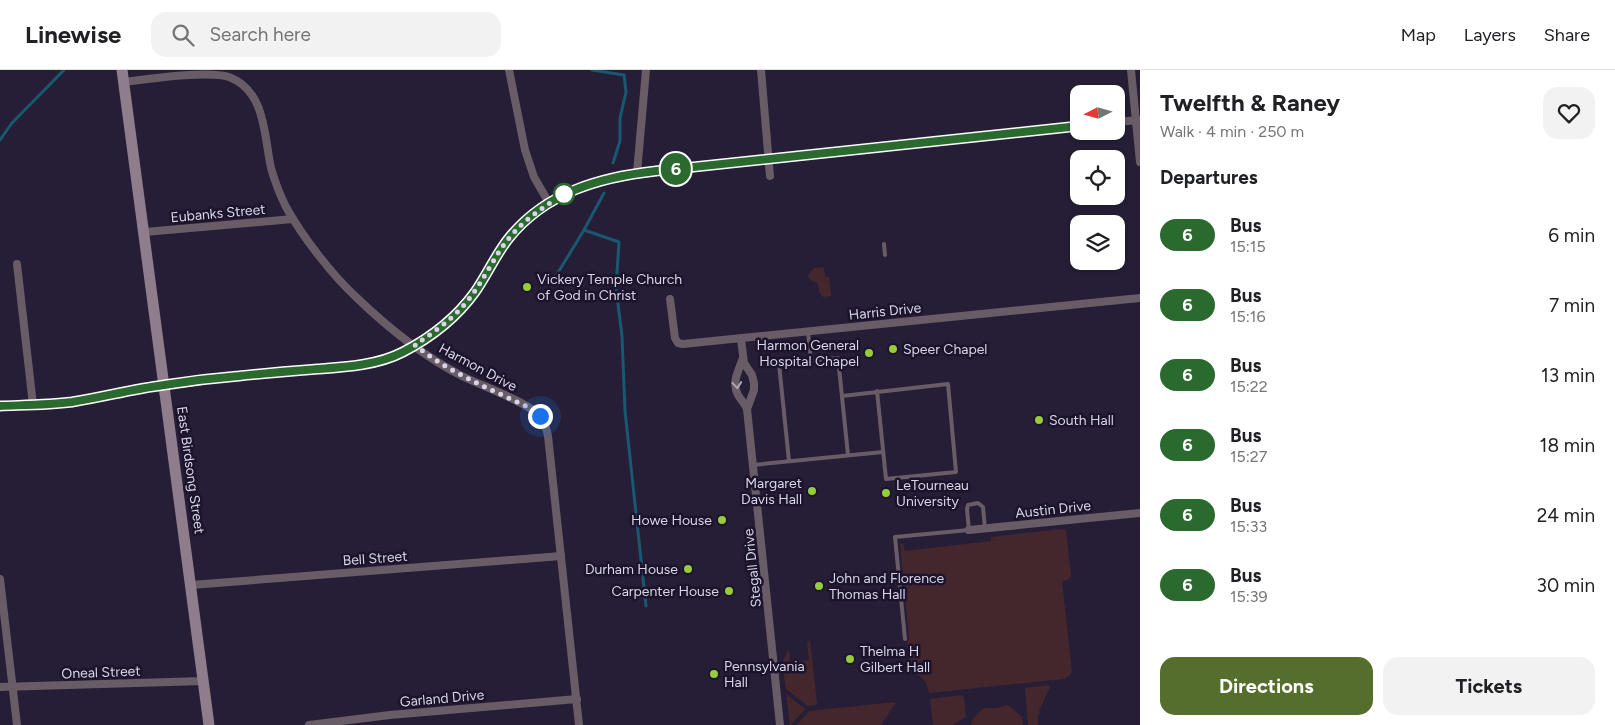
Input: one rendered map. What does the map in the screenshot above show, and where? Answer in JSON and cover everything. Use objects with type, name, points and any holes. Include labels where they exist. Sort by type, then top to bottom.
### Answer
[{"type":"street","points":[[508,70],[524,150],[534,177],[549,203]]},
{"type":"street","points":[[637,173],[646,70]]},
{"type":"street","points":[[761,70],[770,176]]},
{"type":"street","points":[[1131,70],[1138,120],[1140,162]]},
{"type":"street","name":"Harmon Drive","points":[[123,76],[213,74],[230,77],[238,81],[251,94],[259,109],[272,171],[281,196],[294,219],[326,264],[350,291],[389,327],[435,360],[455,372],[530,408],[540,416],[547,428],[579,725]]},
{"type":"street","name":"East Birdsong Street","points":[[123,76],[209,725]]},
{"type":"street","points":[[1125,121],[1138,120]]},
{"type":"street","points":[[0,406],[70,402],[164,385],[353,366],[384,360],[415,345],[444,324],[464,306],[509,237],[526,219],[549,203],[586,184],[605,179],[637,173],[1070,127]]},
{"type":"street","name":"Eubanks Street","points":[[145,232],[294,219]]},
{"type":"street","points":[[17,264],[33,405]]},
{"type":"street","name":"Harris Drive","points":[[670,299],[674,338],[678,343],[686,344],[1140,298]]},
{"type":"street","name":"Stegall Drive","points":[[741,339],[743,358],[754,382],[754,390],[747,409]]},
{"type":"street","name":"Stegall Drive","points":[[743,358],[736,377],[736,384],[737,391],[747,409],[780,725]]},
{"type":"street","name":"Austin Drive","points":[[969,530],[1140,513]]},
{"type":"street","name":"Bell Street","points":[[191,585],[562,556]]},
{"type":"street","points":[[0,578],[17,725]]},
{"type":"street","name":"Oneal Street","points":[[0,688],[204,681]]},
{"type":"street","name":"Garland Drive","points":[[309,725],[390,715],[577,699]]},
{"type":"lane","points":[[884,244],[885,255]]},
{"type":"lane","points":[[808,332],[811,361]]},
{"type":"lane","points":[[789,461],[779,364],[838,358],[848,455]]},
{"type":"lane","points":[[842,396],[878,391],[948,384],[956,472],[886,480],[878,391]]},
{"type":"lane","points":[[753,465],[884,452]]},
{"type":"lane","points":[[905,639],[895,537],[969,530],[967,509],[968,506],[974,503],[978,503],[983,507],[986,528]]},
{"type":"shaded area","points":[[824,267],[825,277],[829,277],[831,296],[823,297],[819,292],[818,284],[811,280],[808,275],[814,268]]},
{"type":"shaded area","points":[[1060,529],[1066,530],[1071,576],[1068,580],[1062,581],[1072,672],[1069,676],[1064,679],[929,693],[923,679],[911,673],[909,669],[907,640],[909,639],[900,544],[903,543],[905,551],[991,541],[991,537]]},
{"type":"shaded area","points":[[810,640],[817,703],[816,705],[808,706],[786,689],[782,663],[789,649],[790,662],[809,660],[807,643]]},
{"type":"shaded area","points":[[1048,685],[1050,687],[1038,715],[1038,725],[1028,725],[1025,688]]},
{"type":"shaded area","points":[[786,694],[805,709],[791,725],[790,725]]},
{"type":"shaded area","points":[[961,695],[964,697],[966,717],[952,725],[933,725],[930,699]]},
{"type":"shaded area","points":[[895,702],[881,725],[797,725],[809,711]]},
{"type":"shaded area","points":[[1008,705],[1022,717],[1023,725],[971,725],[972,720],[983,708],[996,708]]},
{"type":"waterway","points":[[0,140],[12,123],[64,70]]},
{"type":"waterway","points":[[592,70],[624,75],[626,92],[620,118],[620,141],[613,163]]},
{"type":"waterway","points":[[604,193],[584,230],[619,242],[616,288],[622,336],[625,411],[646,606]]},
{"type":"waterway","points":[[551,284],[584,230]]},
{"type":"bus line","name":"6","points":[[0,406],[70,402],[164,385],[353,366],[384,360],[415,345],[444,324],[464,306],[509,237],[526,219],[570,191],[605,179],[637,173],[1070,127]]},
{"type":"place","name":"Vickery Temple Church of God in Christ","points":[[527,287]]},
{"type":"place","name":"Speer Chapel","points":[[893,349]]},
{"type":"place","name":"Harmon General Hospital Chapel","points":[[869,353]]},
{"type":"place","name":"South Hall","points":[[1039,420]]},
{"type":"place","name":"Margaret Davis Hall","points":[[812,491]]},
{"type":"place","name":"LeTourneau University","points":[[886,493]]},
{"type":"place","name":"Howe House","points":[[722,520]]},
{"type":"place","name":"Durham House","points":[[688,569]]},
{"type":"place","name":"John and Florence Thomas Hall","points":[[819,586]]},
{"type":"place","name":"Carpenter House","points":[[729,591]]},
{"type":"place","name":"Thelma H Gilbert Hall","points":[[850,659]]},
{"type":"place","name":"Pennsylvania Hall","points":[[714,674]]},
{"type":"route","points":[[540,416],[530,408],[455,372],[415,345],[444,324],[464,306],[509,237],[526,219],[564,194]]}]
